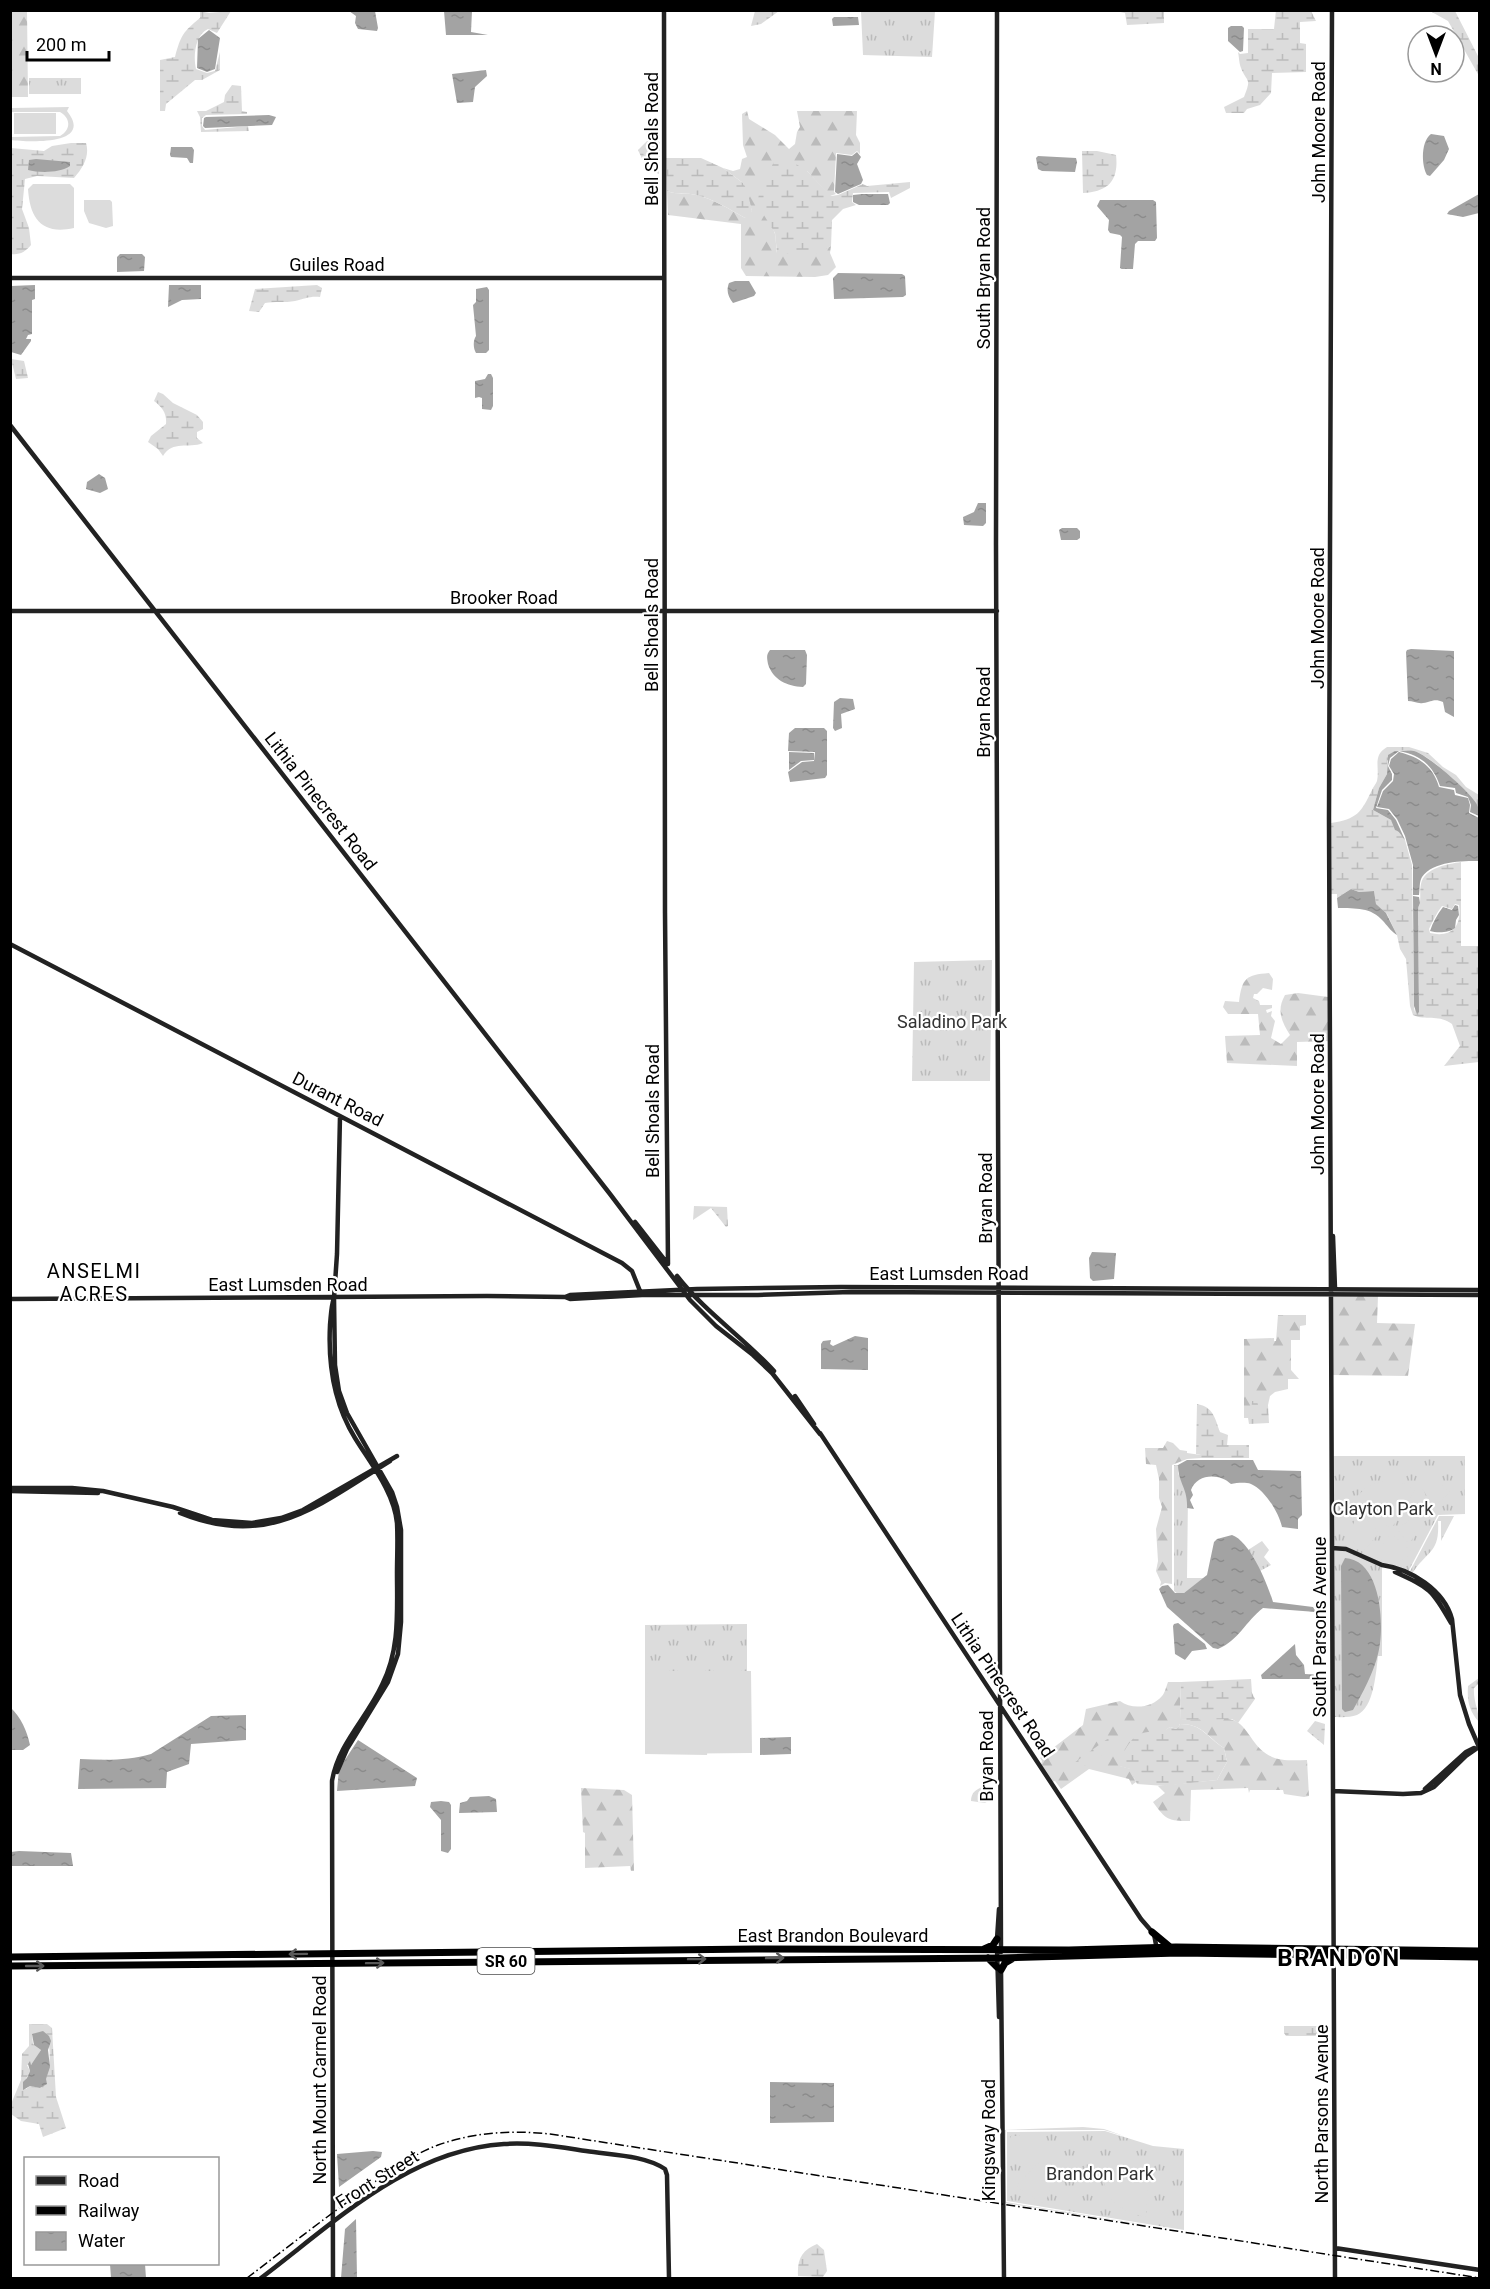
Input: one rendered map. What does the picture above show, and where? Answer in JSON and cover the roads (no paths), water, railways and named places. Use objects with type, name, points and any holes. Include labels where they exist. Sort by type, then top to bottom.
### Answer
[{"type":"highway","points":[[1152,1932],[1170,1947]]},
{"type":"highway","points":[[981,1950],[991,1946],[997,1939]]},
{"type":"highway","name":"East Brandon Boulevard","points":[[333,1954],[870,1949],[981,1950],[1015,1958],[1157,1950],[1170,1947],[1333,1953]]},
{"type":"highway","points":[[794,1958],[801,1954],[829,1953],[835,1949]]},
{"type":"highway","points":[[835,1958],[837,1954],[861,1953],[870,1949]]},
{"type":"highway","points":[[645,1959],[649,1955],[677,1954],[686,1950]]},
{"type":"highway","name":"East Brandon Boulevard","points":[[333,1963],[988,1958],[999,1954],[1157,1950],[1333,1953]]},
{"type":"highway","points":[[491,1961],[500,1956],[587,1956],[599,1951]]},
{"type":"highway","points":[[597,1960],[608,1955],[638,1955],[645,1951]]},
{"type":"highway","name":"SR 60","points":[[1333,1953],[1425,1957],[1428,1954],[1479,1951]]},
{"type":"highway","points":[[416,1962],[428,1957],[454,1957],[458,1953]]},
{"type":"highway","name":"SR 60","points":[[1333,1953],[1443,1954],[1479,1957]]},
{"type":"highway","name":"SR 60","points":[[10,1957],[333,1954]]},
{"type":"highway","points":[[882,1958],[894,1954],[918,1954]]},
{"type":"highway","points":[[169,1965],[182,1960],[208,1959],[214,1955]]},
{"type":"highway","points":[[212,1964],[218,1960],[255,1959],[263,1955]]},
{"type":"highway","points":[[59,1966],[74,1961],[99,1961],[106,1956]]},
{"type":"highway","points":[[106,1965],[113,1960],[139,1960],[152,1956]]},
{"type":"highway","points":[[988,1958],[999,1968],[1015,1958]]},
{"type":"highway","name":"SR 60","points":[[10,1966],[333,1963]]},
{"type":"street","name":"Bell Shoals Road","points":[[664,10],[664,611],[668,1264]]},
{"type":"street","name":"South Bryan Road","points":[[996,545],[997,10]]},
{"type":"street","name":"John Moore Road","points":[[1332,10],[1329,819],[1332,1290]]},
{"type":"street","name":"Guiles Road","points":[[10,278],[664,278]]},
{"type":"street","name":"Lithia Pinecrest Road","points":[[10,425],[674,1278],[716,1326],[762,1363],[820,1434]]},
{"type":"street","name":"Bryan Road","points":[[996,545],[1001,1897],[999,1954]]},
{"type":"street","name":"Brooker Road","points":[[10,611],[997,611]]},
{"type":"street","name":"Durant Road","points":[[10,944],[622,1263],[632,1271],[640,1291]]},
{"type":"street","name":"North Mount Carmel Road","points":[[333,2278],[334,1771],[339,1756],[383,1684],[391,1663],[396,1640],[397,1524],[389,1496],[354,1429],[339,1391],[333,1352],[340,1116]]},
{"type":"street","name":"Lithia Pinecrest Road","points":[[610,1194],[682,1282],[686,1292],[694,1295],[761,1357],[800,1403],[999,1706],[1141,1919],[1152,1932],[1157,1950]]},
{"type":"street","points":[[658,1252],[667,1240]]},
{"type":"street","points":[[670,1290],[674,1285],[674,1278]]},
{"type":"street","points":[[682,1282],[697,1289]]},
{"type":"street","name":"East Lumsden Road","points":[[10,1299],[565,1297],[570,1299],[686,1292],[697,1289],[1332,1290]]},
{"type":"street","points":[[754,1295],[782,1289]]},
{"type":"street","name":"East Lumsden Road","points":[[694,1295],[999,1289]]},
{"type":"street","points":[[1332,1290],[1479,1290]]},
{"type":"street","points":[[1332,1290],[1479,1295]]},
{"type":"street","name":"South Parsons Avenue","points":[[1332,1290],[1333,1953]]},
{"type":"street","name":"East Lumsden Road","points":[[565,1297],[570,1294],[640,1291],[686,1292]]},
{"type":"street","points":[[709,1295],[705,1302],[718,1316],[718,1319]]},
{"type":"street","points":[[794,1400],[800,1403]]},
{"type":"street","points":[[10,1489],[114,1494],[166,1506],[192,1518],[216,1524],[260,1526],[296,1516],[376,1468]]},
{"type":"street","points":[[1332,1548],[1346,1549],[1407,1574],[1429,1586],[1444,1601],[1450,1615],[1460,1695],[1466,1717],[1479,1747],[1466,1752],[1430,1786],[1418,1793],[1333,1793]]},
{"type":"street","points":[[986,1686],[994,1689],[999,1683]]},
{"type":"street","points":[[1000,1727],[1004,1723],[1011,1723]]},
{"type":"street","points":[[999,1954],[997,1939],[1001,1897]]},
{"type":"street","name":"North Parsons Avenue","points":[[1333,1953],[1335,2278]]},
{"type":"street","name":"Kingsway Road","points":[[999,1954],[1002,2278]]},
{"type":"street","name":"Front Street","points":[[261,2278],[333,2222],[386,2184],[414,2168],[446,2155],[488,2145],[546,2145],[645,2161],[665,2169],[669,2278]]},
{"type":"street","points":[[1335,2248],[1479,2270]]},
{"type":"water","points":[[349,11],[375,11],[377,31],[358,29],[355,23],[356,16]]},
{"type":"water","points":[[444,11],[472,11],[471,32],[488,35],[446,35]]},
{"type":"water","points":[[834,17],[858,17],[859,25],[833,26]]},
{"type":"water","points":[[1231,26],[1244,28],[1243,51],[1240,52],[1228,41],[1228,28]]},
{"type":"water","points":[[209,30],[220,38],[215,69],[207,72],[197,68],[198,39]]},
{"type":"water","points":[[486,70],[487,76],[475,87],[473,102],[457,103],[452,74]]},
{"type":"water","points":[[269,115],[276,117],[272,125],[205,128],[203,126],[206,117]]},
{"type":"water","points":[[1431,134],[1444,136],[1449,149],[1444,160],[1430,176],[1425,171],[1423,153],[1425,142]]},
{"type":"water","points":[[171,147],[192,147],[194,150],[193,163],[190,163],[187,158],[171,157]]},
{"type":"water","points":[[857,152],[861,157],[857,164],[863,180],[861,184],[838,194],[835,192],[837,154],[852,156]]},
{"type":"water","points":[[1038,156],[1076,158],[1075,172],[1042,171],[1038,169],[1036,158]]},
{"type":"water","points":[[29,160],[70,162],[70,166],[49,172],[28,170]]},
{"type":"water","points":[[888,194],[890,203],[888,205],[859,205],[853,202],[853,195]]},
{"type":"water","points":[[1479,194],[1479,213],[1463,217],[1447,214],[1449,211]]},
{"type":"water","points":[[1100,200],[1153,200],[1156,202],[1157,238],[1155,241],[1138,241],[1135,244],[1133,269],[1120,268],[1122,237],[1108,230],[1109,220],[1097,206]]},
{"type":"water","points":[[120,254],[142,254],[145,257],[144,271],[117,272],[117,257]]},
{"type":"water","points":[[838,273],[902,274],[905,276],[906,295],[903,297],[834,299],[833,278]]},
{"type":"water","points":[[749,281],[756,293],[754,296],[733,303],[728,289],[729,283]]},
{"type":"water","points":[[35,285],[35,299],[32,300],[32,334],[26,339],[31,339],[31,341],[21,355],[11,352],[11,286]]},
{"type":"water","points":[[169,285],[201,285],[201,299],[182,300],[168,307]]},
{"type":"water","points":[[487,287],[489,290],[489,350],[486,353],[476,353],[473,305],[476,302],[476,289]]},
{"type":"water","points":[[488,374],[491,374],[493,378],[491,410],[482,409],[482,398],[475,398],[475,381],[485,379]]},
{"type":"water","points":[[99,474],[105,478],[108,489],[100,493],[86,489],[87,482]]},
{"type":"water","points":[[978,503],[986,503],[986,523],[983,526],[964,525],[963,517],[974,512]]},
{"type":"water","points":[[1077,528],[1080,531],[1080,538],[1061,540],[1059,530]]},
{"type":"water","points":[[1411,649],[1454,651],[1454,717],[1445,712],[1443,702],[1408,701],[1406,652]]},
{"type":"water","points":[[770,650],[805,650],[807,655],[806,684],[803,687],[786,684],[773,674],[767,660]]},
{"type":"water","points":[[840,698],[853,699],[855,709],[841,714],[842,728],[835,731],[833,728],[834,702]]},
{"type":"water","points":[[795,728],[824,728],[827,731],[827,775],[825,778],[790,782],[788,772],[802,762],[814,761],[815,752],[788,751],[789,733]]},
{"type":"water","points":[[1399,751],[1414,751],[1420,754],[1457,782],[1472,797],[1479,808],[1479,816],[1470,812],[1471,805],[1468,797],[1456,793],[1455,788],[1440,786],[1434,772],[1419,758]]},
{"type":"water","points":[[1399,751],[1390,758],[1388,766],[1392,780],[1382,790],[1376,808],[1388,810],[1396,820],[1405,840],[1395,830],[1391,820],[1373,810],[1379,788],[1387,774],[1388,755]]},
{"type":"water","points":[[789,752],[814,753],[814,760],[801,761],[789,770]]},
{"type":"water","points":[[1399,752],[1424,763],[1433,773],[1439,787],[1454,790],[1455,795],[1468,798],[1469,813],[1479,818],[1479,861],[1449,863],[1433,868],[1422,877],[1419,895],[1413,895],[1413,865],[1405,836],[1397,819],[1389,809],[1377,807],[1383,791],[1393,781],[1394,774],[1389,766],[1391,759]]},
{"type":"water","points":[[1351,889],[1359,892],[1374,891],[1376,904],[1386,913],[1397,935],[1373,913],[1362,909],[1338,908],[1337,898]]},
{"type":"water","points":[[1413,896],[1419,897],[1420,903],[1418,908],[1419,1012],[1417,1014],[1414,1006]]},
{"type":"water","points":[[1455,905],[1458,906],[1459,915],[1455,928],[1443,932],[1430,931],[1443,907],[1452,910]]},
{"type":"water","points":[[1092,1252],[1116,1253],[1114,1279],[1093,1281],[1090,1278],[1089,1258]]},
{"type":"water","points":[[855,1336],[868,1338],[868,1370],[821,1369],[823,1341],[831,1340],[830,1344],[833,1346]]},
{"type":"water","points":[[1187,1460],[1253,1460],[1258,1470],[1301,1471],[1302,1515],[1298,1519],[1298,1529],[1282,1527],[1271,1502],[1256,1487],[1246,1483],[1231,1484],[1221,1478],[1209,1476],[1198,1480],[1191,1490],[1193,1495],[1190,1500],[1194,1509],[1187,1508],[1178,1465]]},
{"type":"water","points":[[1232,1535],[1239,1539],[1252,1554],[1273,1602],[1313,1607],[1316,1612],[1263,1608],[1237,1636],[1218,1649],[1213,1648],[1167,1607],[1159,1589],[1168,1585],[1175,1593],[1184,1593],[1207,1575],[1214,1542]]},
{"type":"water","points":[[1345,1558],[1357,1562],[1367,1570],[1374,1582],[1381,1628],[1378,1654],[1371,1676],[1353,1710],[1345,1712],[1342,1709],[1341,1566]]},
{"type":"water","points":[[1178,1623],[1205,1644],[1207,1649],[1192,1651],[1185,1660],[1175,1654],[1173,1626]]},
{"type":"water","points":[[1295,1644],[1296,1655],[1304,1665],[1305,1674],[1321,1675],[1323,1679],[1262,1679],[1261,1675]]},
{"type":"water","points":[[10,1707],[20,1720],[29,1740],[30,1745],[23,1750],[11,1750]]},
{"type":"water","points":[[246,1715],[246,1740],[191,1744],[189,1764],[167,1772],[166,1788],[78,1789],[80,1759],[125,1759],[151,1754],[211,1716]]},
{"type":"water","points":[[791,1737],[791,1754],[760,1755],[760,1738]]},
{"type":"water","points":[[358,1740],[417,1778],[415,1786],[337,1791],[339,1769]]},
{"type":"water","points":[[489,1796],[496,1799],[497,1812],[459,1813],[460,1803],[467,1801],[470,1797]]},
{"type":"water","points":[[431,1802],[449,1802],[451,1805],[451,1849],[448,1853],[441,1851],[441,1820],[430,1807]]},
{"type":"water","points":[[11,1852],[71,1853],[73,1866],[11,1866]]},
{"type":"water","points":[[43,2031],[51,2041],[48,2050],[50,2067],[46,2079],[47,2084],[40,2088],[30,2086],[23,2090],[23,2082],[30,2071],[28,2064],[30,2061],[31,2065],[41,2050],[34,2045],[32,2034]]},
{"type":"water","points":[[770,2082],[834,2083],[834,2122],[770,2123]]},
{"type":"water","points":[[382,2152],[381,2157],[339,2187],[337,2154]]},
{"type":"water","points":[[356,2219],[357,2278],[341,2278],[345,2229]]},
{"type":"water","points":[[110,2265],[145,2265],[146,2278],[111,2278]]},
{"type":"railway","points":[[247,2278],[378,2179],[417,2155],[438,2145],[466,2137],[522,2132],[550,2134],[1480,2278]]},
{"type":"district","name":"ANSELMI ACRES","points":[[94,1282]]},
{"type":"district","name":"BRANDON","points":[[1339,1958]]},
{"type":"park label","name":"Saladino Park","points":[[952,1021]]},
{"type":"park label","name":"Clayton Park","points":[[1383,1508]]},
{"type":"park label","name":"Brandon Park","points":[[1100,2173]]}]
